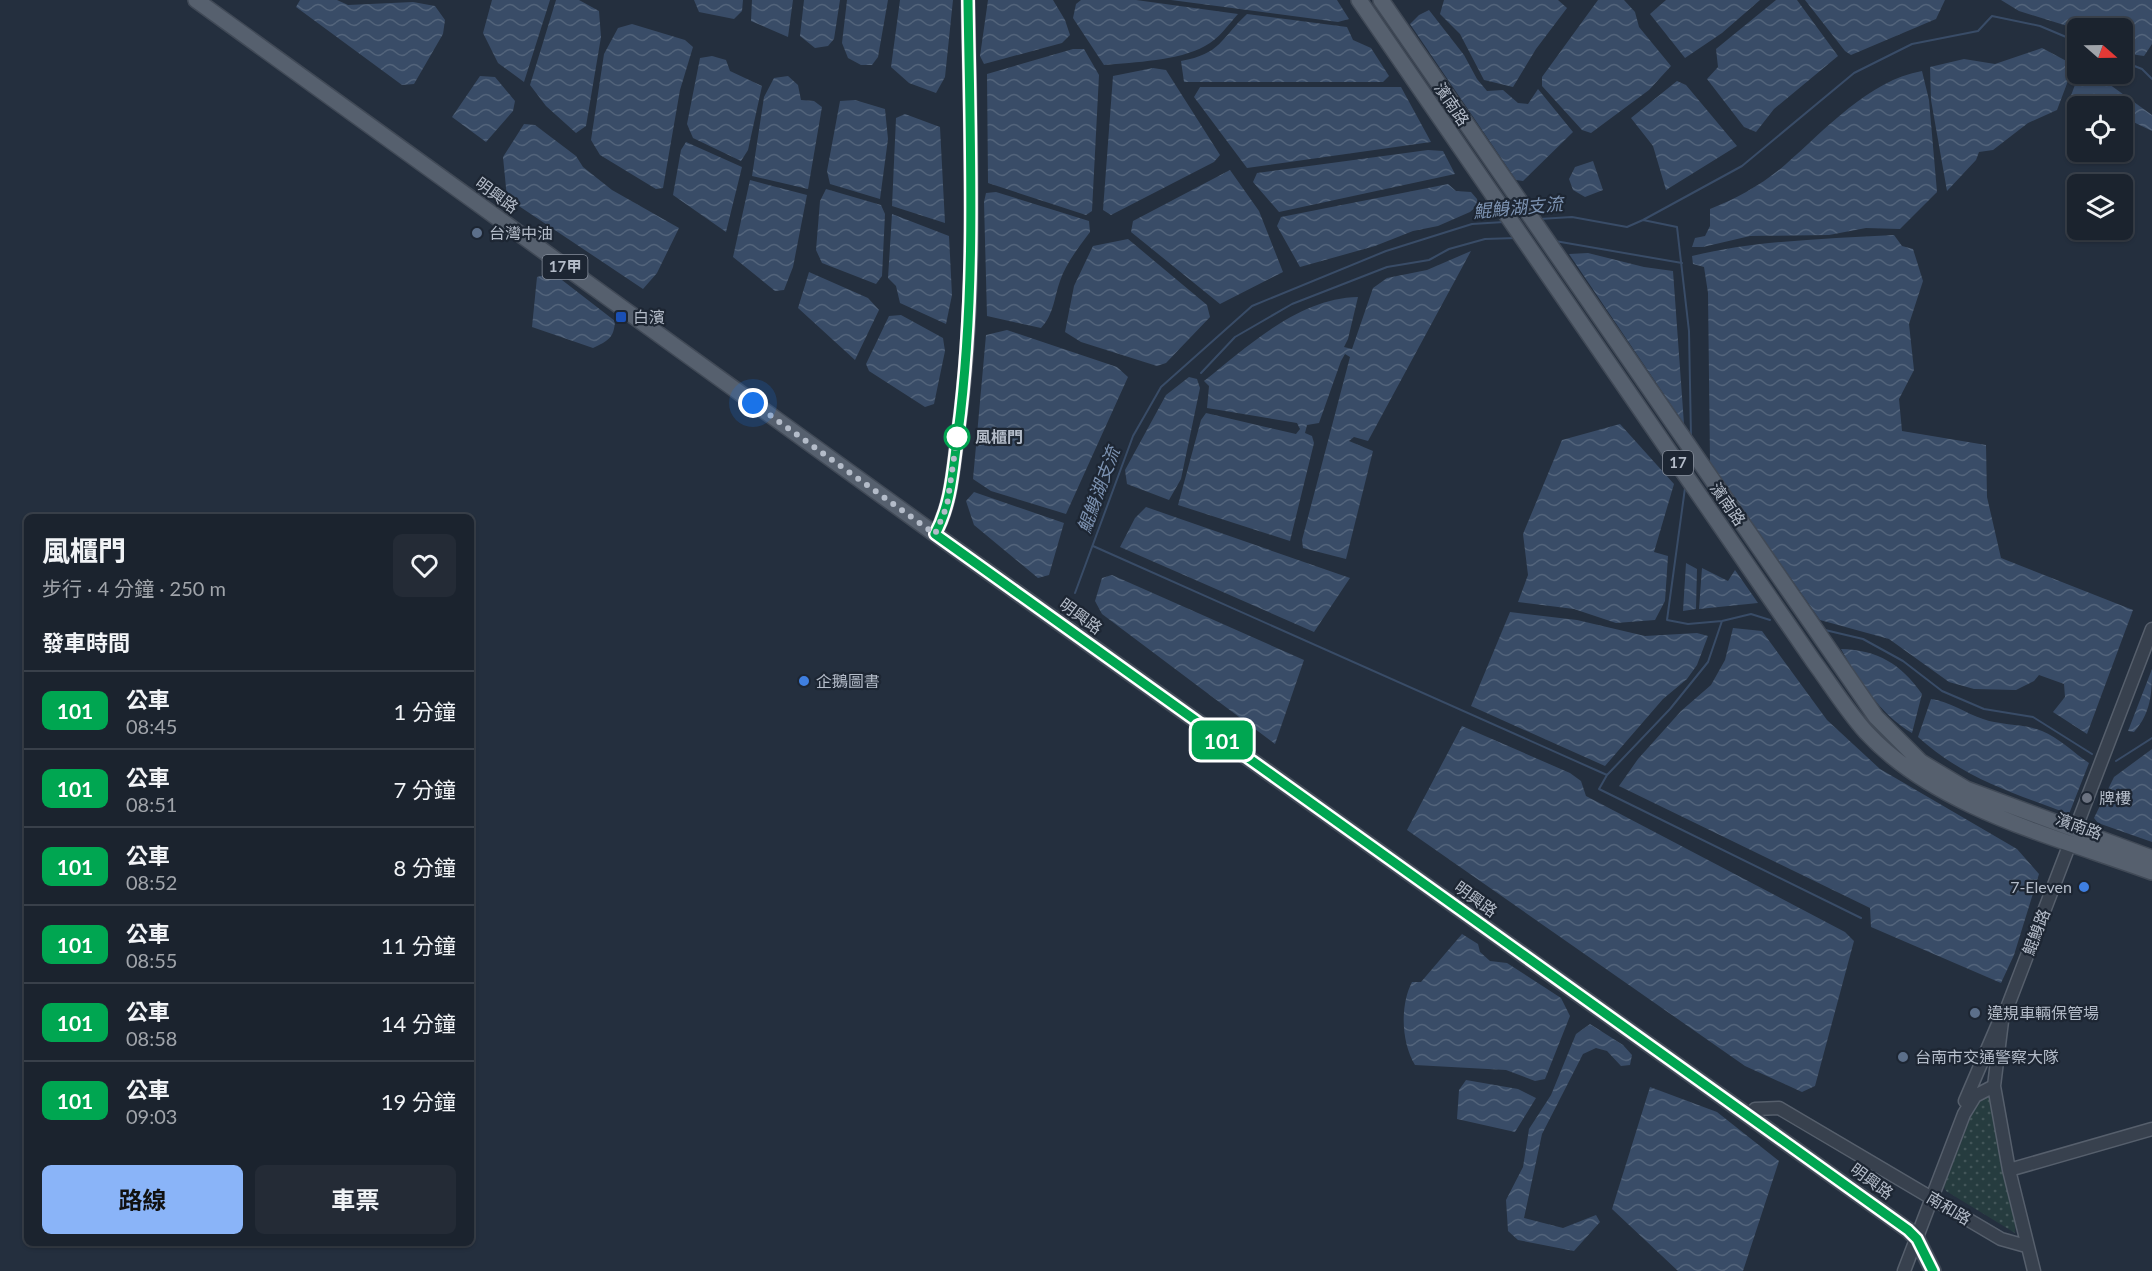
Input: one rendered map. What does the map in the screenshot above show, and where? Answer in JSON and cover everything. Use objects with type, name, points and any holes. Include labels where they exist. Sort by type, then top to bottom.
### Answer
[{"type":"main road","name":"明興路","points":[[196,0],[937,530],[1890,1217],[1919,1234],[1934,1271]]},
{"type":"main road","name":"明興路","points":[[214,0],[937,530],[1755,1109],[1919,1234],[1944,1271]]},
{"type":"main road","name":"濱南路","points":[[1359,0],[1814,662],[1866,732],[1902,764],[1937,788],[1995,815],[2152,858]]},
{"type":"main road","name":"濱南路","points":[[1381,0],[1876,717],[1916,758],[1954,783],[2152,872]]},
{"type":"street","points":[[937,530],[947,506],[963,396],[969,318],[968,0]]},
{"type":"street","name":"鯤鯓路","points":[[2026,1246],[1994,1086],[2002,1022],[2152,629]]},
{"type":"street","points":[[1964,1114],[1964,1105],[1995,1026],[2002,1022]]},
{"type":"street","points":[[1904,1271],[1964,1114],[1978,1092],[1994,1086]]},
{"type":"street","name":"南和路","points":[[1755,1109],[1779,1108],[2001,1239],[2026,1246]]},
{"type":"street","points":[[2009,1170],[2152,1129]]},
{"type":"street","points":[[2026,1246],[2034,1271]]},
{"type":"green space","points":[[1979,1095],[1989,1097],[2001,1164],[2016,1220],[2015,1233],[1946,1191],[1944,1187]]},
{"type":"water","points":[[300,0],[337,0],[348,5],[413,2],[435,6],[445,20],[443,34],[414,84],[402,85],[296,7]]},
{"type":"water","points":[[492,0],[550,0],[524,82],[498,63],[483,33]]},
{"type":"water","points":[[556,0],[579,0],[599,11],[601,37],[586,126],[576,133],[546,106],[530,85]]},
{"type":"water","points":[[694,0],[743,0],[742,11],[734,19],[699,12]]},
{"type":"water","points":[[752,0],[793,0],[788,37],[751,21]]},
{"type":"water","points":[[804,0],[840,0],[834,39],[828,46],[815,48],[800,36]]},
{"type":"water","points":[[847,0],[888,0],[878,57],[872,65],[861,65],[848,58],[842,43]]},
{"type":"water","points":[[900,0],[953,0],[945,77],[936,93],[909,83],[891,67]]},
{"type":"water","points":[[988,0],[1053,0],[1065,20],[1070,35],[1062,43],[984,64],[980,56]]},
{"type":"water","points":[[1081,0],[1136,0],[1238,14],[1215,40],[1194,51],[1156,60],[1104,65],[1073,18],[1076,4]]},
{"type":"water","points":[[1171,0],[1337,0],[1349,19],[1338,22]]},
{"type":"water","points":[[1444,0],[1558,0],[1567,8],[1536,49],[1513,87],[1484,80],[1460,34],[1440,14]]},
{"type":"water","points":[[1598,0],[1624,0],[1635,12],[1639,27],[1671,66],[1649,90],[1591,133],[1582,130],[1542,86],[1542,77]]},
{"type":"water","points":[[1666,0],[1760,0],[1722,33],[1685,58],[1650,14]]},
{"type":"water","points":[[1776,0],[1797,0],[1838,56],[1774,109],[1756,132],[1744,127],[1707,79],[1718,67],[1716,49]]},
{"type":"water","points":[[1805,0],[1945,0],[1936,19],[1851,55],[1845,51]]},
{"type":"water","points":[[2001,0],[2152,0],[2152,44],[2144,56],[2133,54],[2133,18],[2067,18],[2067,26],[2019,11]]},
{"type":"water","points":[[1429,10],[1464,55],[1477,79],[1487,91],[1503,90],[1518,103],[1528,104],[1538,89],[1573,132],[1523,181],[1516,180],[1410,24],[1419,15]]},
{"type":"water","points":[[1247,14],[1347,27],[1353,40],[1371,48],[1389,76],[1383,82],[1184,82],[1181,61],[1205,54],[1213,49]]},
{"type":"water","points":[[632,24],[685,40],[693,47],[680,90],[663,188],[656,189],[600,155],[591,140],[604,54],[618,28]]},
{"type":"water","points":[[2042,48],[2067,61],[2067,84],[2057,110],[2028,123],[1993,150],[1979,152],[1976,160],[1947,191],[1931,100],[1930,67],[1964,59],[1995,64]]},
{"type":"water","points":[[1073,49],[1084,49],[1099,75],[1092,211],[1086,215],[988,183],[987,74]]},
{"type":"water","points":[[712,56],[726,60],[730,71],[762,86],[748,150],[741,161],[693,138],[687,124],[700,58]]},
{"type":"water","points":[[1153,68],[1166,70],[1220,155],[1214,162],[1111,215],[1103,210],[1113,76]]},
{"type":"water","points":[[1922,71],[1929,100],[1937,192],[1900,229],[1866,228],[1829,235],[1750,236],[1703,247],[1692,247],[1695,238],[1705,236],[1710,226],[1710,209],[1768,178],[1848,108],[1866,96],[1902,76]]},
{"type":"water","points":[[480,76],[495,77],[515,101],[513,111],[486,142],[452,117]]},
{"type":"water","points":[[788,76],[798,85],[801,100],[814,101],[822,107],[808,189],[752,176],[764,97],[774,78]]},
{"type":"water","points":[[1677,81],[1686,85],[1737,146],[1666,190],[1653,146],[1631,118]]},
{"type":"water","points":[[2075,84],[2109,84],[2126,96],[2071,96]]},
{"type":"water","points":[[1200,87],[1401,87],[1431,142],[1247,168],[1194,97]]},
{"type":"water","points":[[855,100],[885,109],[888,139],[880,199],[830,184],[827,171],[840,101]]},
{"type":"water","points":[[2133,101],[2152,115],[2152,131],[2133,122]]},
{"type":"water","points":[[905,114],[940,127],[945,223],[892,206],[896,118]]},
{"type":"water","points":[[524,124],[535,125],[576,156],[583,167],[612,190],[679,228],[657,273],[643,289],[507,198],[503,157]]},
{"type":"water","points":[[686,142],[742,167],[726,232],[673,195],[681,150]]},
{"type":"water","points":[[1428,150],[1443,151],[1455,174],[1279,212],[1253,182],[1257,173]]},
{"type":"water","points":[[1593,161],[1603,190],[1585,197],[1573,190],[1569,179],[1575,167]]},
{"type":"water","points":[[1230,170],[1259,211],[1283,272],[1220,304],[1131,232],[1133,221]]},
{"type":"water","points":[[750,180],[807,195],[793,267],[784,290],[775,291],[733,257]]},
{"type":"water","points":[[1448,184],[1456,191],[1471,192],[1477,199],[1478,205],[1470,212],[1438,226],[1413,231],[1375,246],[1300,267],[1277,226],[1281,217]]},
{"type":"water","points":[[826,189],[881,205],[885,214],[882,276],[876,284],[822,263],[816,250],[820,201]]},
{"type":"water","points":[[996,192],[1089,221],[1090,232],[1066,268],[1051,311],[1041,328],[987,316],[984,202],[986,193]]},
{"type":"water","points":[[892,214],[949,236],[952,295],[946,324],[900,303],[896,286],[888,278]]},
{"type":"water","points":[[1894,235],[1902,246],[1913,249],[1923,281],[1909,324],[1914,370],[1899,399],[1902,431],[1986,445],[1987,497],[2001,558],[2133,610],[2087,734],[2053,712],[2065,697],[2064,684],[2039,675],[2034,681],[2016,690],[1974,689],[1949,682],[1889,639],[1820,620],[1710,463],[1708,293],[1704,267],[1693,264],[1692,256],[1767,243]]},
{"type":"water","points":[[1128,239],[1207,305],[1210,317],[1166,363],[1157,366],[1081,342],[1065,332],[1074,286],[1093,246]]},
{"type":"water","points":[[1471,251],[1368,441],[1354,437],[1349,441],[1373,451],[1346,559],[1303,548],[1302,540],[1350,357],[1345,354],[1319,423],[1307,425],[1305,433],[1312,436],[1314,443],[1290,541],[1178,505],[1201,420],[1206,413],[1296,434],[1300,429],[1297,423],[1207,408],[1209,386],[1204,381],[1257,339],[1295,315],[1336,299],[1358,297],[1344,347],[1352,349],[1373,288],[1387,278],[1427,270]]},
{"type":"water","points":[[1588,253],[1644,267],[1673,271],[1684,424],[1569,254]]},
{"type":"water","points":[[809,272],[868,298],[879,310],[855,360],[798,308]]},
{"type":"water","points":[[548,274],[562,280],[615,321],[609,338],[593,348],[532,327],[537,277]]},
{"type":"water","points":[[901,315],[943,338],[945,351],[934,404],[925,407],[869,371],[866,364],[889,316]]},
{"type":"water","points":[[1007,330],[1117,367],[1128,377],[1066,514],[991,491],[973,479],[986,335]]},
{"type":"water","points":[[1189,377],[1197,379],[1200,388],[1181,479],[1169,500],[1127,484],[1125,470],[1166,395]]},
{"type":"water","points":[[1620,424],[1674,484],[1654,552],[1668,556],[1665,601],[1655,620],[1616,623],[1574,609],[1518,602],[1528,575],[1523,534],[1562,440]]},
{"type":"water","points":[[974,492],[1064,523],[1049,575],[1038,578],[974,525],[966,501]]},
{"type":"water","points":[[1146,507],[1350,578],[1314,632],[1120,547],[1135,518]]},
{"type":"water","points":[[1686,563],[1697,569],[1696,609],[1683,611]]},
{"type":"water","points":[[1702,568],[1728,581],[1735,570],[1758,603],[1699,609]]},
{"type":"water","points":[[1112,575],[1304,660],[1275,744],[1102,614],[1095,601],[1102,578]]},
{"type":"water","points":[[1510,612],[1577,620],[1645,636],[1697,633],[1708,636],[1697,665],[1687,679],[1663,699],[1605,766],[1471,706]]},
{"type":"water","points":[[1733,628],[1762,631],[1827,720],[1880,769],[2017,849],[2039,874],[2014,955],[2001,983],[1871,927],[1870,908],[1619,786],[1638,759],[1681,711],[1711,685],[1725,660]]},
{"type":"water","points":[[1841,649],[1866,652],[1888,661],[1914,683],[1922,694],[1912,733],[1880,707]]},
{"type":"water","points":[[2152,669],[2151,694],[2144,718],[2134,732],[2128,731]]},
{"type":"water","points":[[1931,699],[1990,721],[2042,731],[2060,741],[2089,763],[2069,814],[1971,774],[1918,737]]},
{"type":"water","points":[[1462,726],[1570,773],[1581,781],[1586,796],[1845,932],[1854,941],[1815,1086],[1802,1092],[1745,1066],[1407,830]]},
{"type":"water","points":[[2152,749],[2152,842],[2098,823],[2094,818],[2114,777]]},
{"type":"water","points":[[1462,934],[1478,944],[1480,952],[1490,961],[1507,963],[1561,998],[1570,1016],[1545,1079],[1535,1081],[1506,1070],[1415,1065],[1410,1056],[1405,1035],[1404,1012],[1408,991],[1412,982],[1421,982]]},
{"type":"water","points":[[1590,1024],[1623,1045],[1632,1055],[1630,1065],[1621,1066],[1607,1051],[1596,1048],[1583,1054],[1542,1134],[1524,1218],[1563,1228],[1596,1215],[1600,1222],[1574,1251],[1518,1240],[1508,1231],[1506,1200],[1523,1167],[1529,1129],[1551,1095],[1576,1034]]},
{"type":"water","points":[[1466,1080],[1518,1089],[1536,1098],[1515,1132],[1457,1119],[1459,1090]]},
{"type":"water","points":[[1650,1087],[1717,1112],[1779,1161],[1743,1271],[1678,1271],[1612,1209]]},
{"type":"waterway","name":"鯤鯓湖支流","points":[[1539,219],[1572,217],[1627,227],[1643,220],[1742,166],[1854,73],[1912,44],[1978,31],[1992,16],[2040,26],[2067,37]]},
{"type":"waterway","name":"鯤鯓湖支流","points":[[2133,65],[2142,69],[2152,79]]},
{"type":"waterway","points":[[1643,220],[1677,227],[1689,331],[1691,437]]},
{"type":"waterway","name":"鯤鯓湖支流","points":[[1075,593],[1133,436],[1161,387],[1252,306],[1386,251],[1472,224],[1504,222]]},
{"type":"waterway","points":[[1201,373],[1235,337],[1292,304],[1387,267],[1429,260],[1449,249],[1485,239],[1516,238]]},
{"type":"waterway","points":[[1555,241],[1682,263]]},
{"type":"waterway","points":[[1685,488],[1667,620],[1688,624],[1722,621],[1751,614],[1770,620]]},
{"type":"waterway","points":[[1093,546],[1607,775]]},
{"type":"waterway","points":[[1722,621],[1708,662],[1670,709],[1607,775],[1599,789],[1861,918]]},
{"type":"waterway","points":[[1825,630],[1863,639],[1903,661],[1942,691],[1984,709],[2033,717],[2092,754]]},
{"type":"waterway","points":[[2116,761],[2152,738]]},
{"type":"bus line","name":"101","points":[[968,0],[969,318],[963,396],[947,506],[945,516],[935,534],[1908,1230],[1917,1239],[1933,1271]]},
{"type":"place","name":"台灣中油","points":[[477,233]]},
{"type":"place","name":"白濱","points":[[621,317]]},
{"type":"place","name":"風櫃門","points":[[957,437]]},
{"type":"place","name":"企鵝圖書","points":[[804,681]]},
{"type":"place","name":"牌樓","points":[[2087,798]]},
{"type":"place","name":"7-Eleven","points":[[2084,887]]},
{"type":"place","name":"違規車輛保管場","points":[[1975,1013]]},
{"type":"place","name":"台南市交通警察大隊","points":[[1903,1057]]},
{"type":"route","points":[[753,403],[935,534],[945,516],[957,437]]}]
